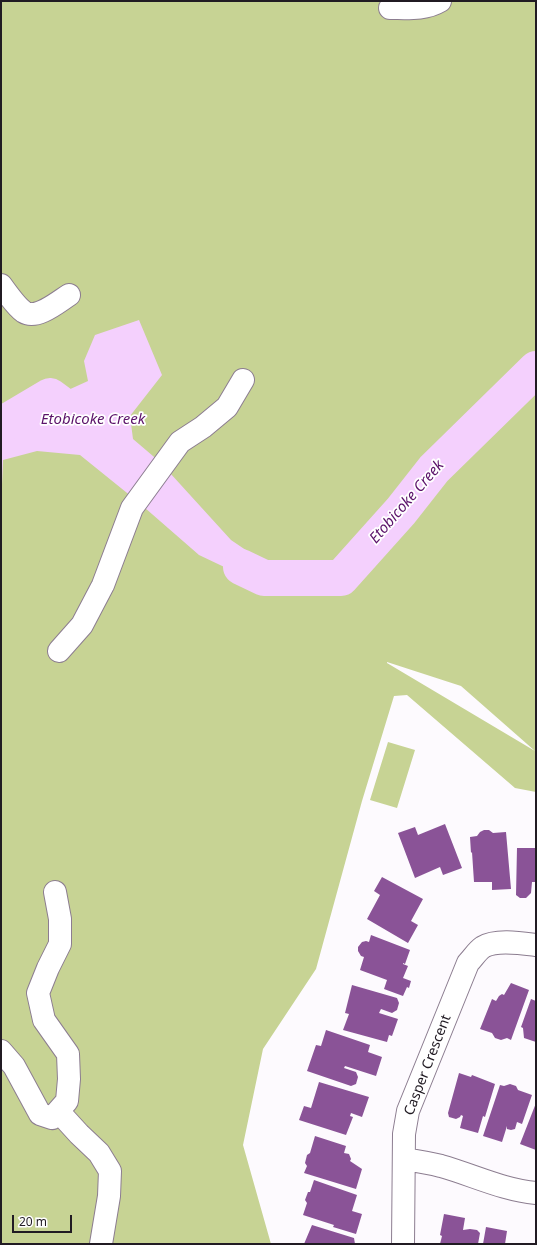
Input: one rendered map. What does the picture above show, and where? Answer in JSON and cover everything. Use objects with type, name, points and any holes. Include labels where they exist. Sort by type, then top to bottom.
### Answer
[{"type":"street","points":[[390,8],[420,8],[440,1]]},
{"type":"street","points":[[1,285],[24,312],[35,315],[69,295]]},
{"type":"street","points":[[59,651],[82,625],[103,585],[132,508],[180,442],[203,428],[227,407],[243,380]]},
{"type":"street","points":[[1,1051],[14,1066],[40,1114],[52,1118],[67,1101],[69,1079],[68,1054],[44,1020],[38,993],[60,944],[60,919],[55,892]]},
{"type":"street","name":"Casper Crescent","points":[[403,1244],[405,1159],[404,1134],[408,1111],[468,963],[482,948],[490,944],[516,942],[536,945]]},
{"type":"street","points":[[58,1111],[99,1153],[110,1171],[109,1196],[103,1242]]},
{"type":"street","points":[[405,1159],[442,1166],[486,1182],[521,1192],[536,1193]]},
{"type":"green space","points":[[1,1],[536,1],[536,792],[515,788],[407,695],[394,696],[362,801],[316,969],[263,1049],[243,1145],[271,1244],[1,1244]],"holes":[[[387,662],[461,686],[535,751]]]},
{"type":"green space","points":[[388,742],[415,750],[397,808],[370,800]]},
{"type":"water","name":"Etobicoke Creek","points":[[139,320],[162,375],[130,416],[133,439],[160,462],[231,540],[296,584],[239,574],[199,555],[137,501],[80,455],[37,451],[3,460],[1,509],[1,431],[24,410],[88,381],[84,361],[95,335]]},
{"type":"building","points":[[445,824],[462,868],[443,875],[440,867],[415,878],[398,833],[415,827],[418,835]]},
{"type":"building","points":[[484,830],[489,830],[493,833],[506,832],[511,889],[492,890],[492,882],[474,882],[470,837],[477,836]]},
{"type":"building","points":[[517,848],[536,848],[536,882],[532,882],[531,893],[526,898],[520,898],[516,895]]},
{"type":"building","points":[[382,877],[423,899],[411,921],[418,925],[408,943],[367,919],[380,895],[374,891]]},
{"type":"building","points":[[371,935],[410,950],[405,964],[403,963],[408,966],[403,978],[411,981],[409,988],[407,987],[403,996],[384,989],[387,980],[360,970],[364,957],[361,956],[358,951],[358,947],[362,942],[369,942]]},
{"type":"building","points":[[511,983],[529,990],[511,1040],[507,1038],[501,1040],[495,1038],[492,1033],[480,1029],[492,999],[496,1001],[499,996],[502,994],[504,995]]},
{"type":"building","points":[[352,985],[397,998],[399,1003],[397,1010],[392,1013],[381,1009],[379,1013],[398,1019],[392,1036],[389,1035],[387,1042],[343,1030],[349,1014],[345,1013]]},
{"type":"building","points":[[531,999],[536,1001],[536,1042],[524,1038],[523,1028],[521,1027]]},
{"type":"building","points":[[326,1030],[370,1045],[368,1052],[382,1057],[376,1076],[345,1066],[344,1068],[356,1072],[358,1077],[356,1084],[351,1086],[307,1071],[316,1045],[321,1046]]},
{"type":"building","points":[[459,1073],[471,1077],[472,1075],[495,1084],[485,1117],[483,1116],[478,1133],[460,1128],[463,1116],[461,1115],[456,1119],[449,1117],[448,1113]]},
{"type":"building","points":[[319,1082],[369,1097],[362,1117],[351,1113],[350,1116],[353,1117],[346,1135],[299,1120],[304,1106],[311,1108]]},
{"type":"building","points":[[510,1084],[516,1086],[518,1090],[532,1095],[522,1124],[517,1122],[515,1129],[511,1130],[507,1129],[507,1126],[502,1142],[483,1136],[500,1085],[504,1086]]},
{"type":"building","points":[[536,1103],[536,1150],[520,1144]]},
{"type":"building","points":[[315,1136],[346,1146],[344,1153],[349,1154],[351,1159],[350,1161],[362,1169],[356,1189],[304,1173],[307,1166],[305,1163],[307,1155],[310,1153]]},
{"type":"building","points":[[314,1180],[357,1195],[352,1211],[362,1214],[356,1234],[303,1215],[307,1203],[305,1200],[308,1192],[310,1192]]},
{"type":"building","points":[[444,1214],[465,1218],[463,1230],[477,1230],[480,1233],[478,1244],[440,1244]]},
{"type":"building","points":[[312,1225],[354,1238],[355,1244],[304,1244]]},
{"type":"building","points":[[486,1227],[507,1231],[505,1244],[483,1244]]},
{"type":"waterway","name":"Etobicoke Creek","points":[[241,567],[264,578],[341,578],[401,511],[434,469],[536,369]]},
{"type":"waterway","name":"Etobicoke Creek","points":[[1,425],[50,396],[92,427]]}]
